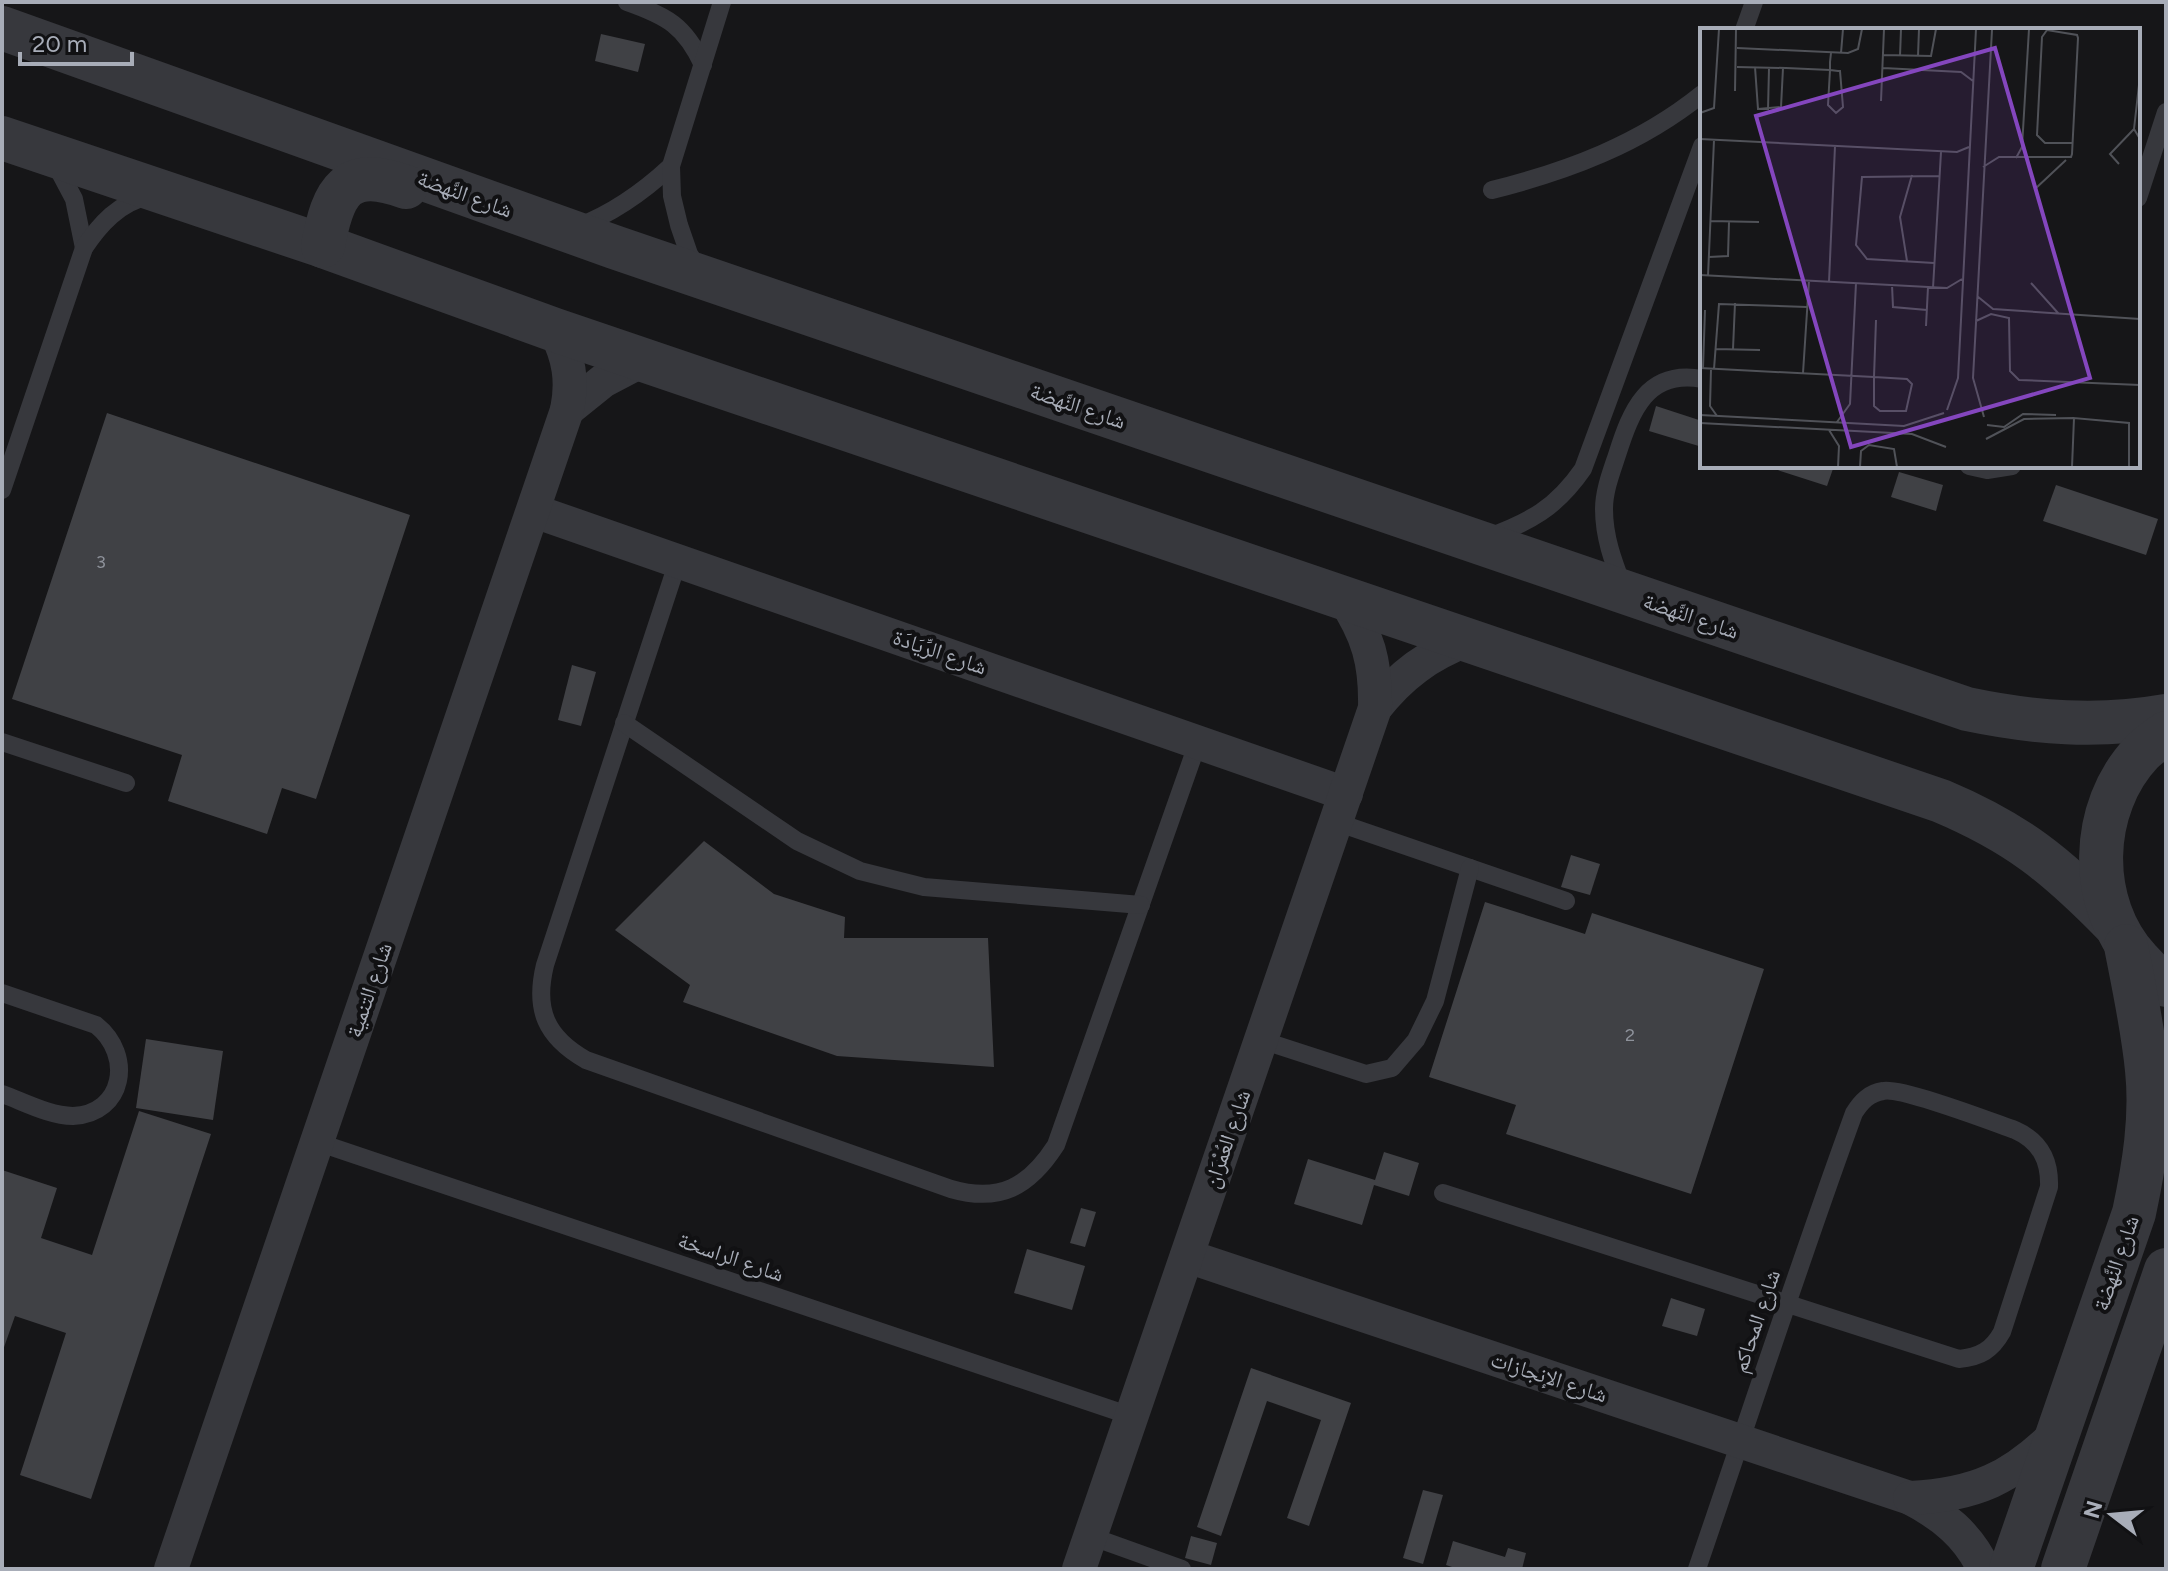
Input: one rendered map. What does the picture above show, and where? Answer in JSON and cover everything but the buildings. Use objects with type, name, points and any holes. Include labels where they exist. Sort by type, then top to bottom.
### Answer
[{"type":"street","name":"شارع النَّهضة","points":[[2,28],[705,279],[1967,709],[2017,719],[2069,724],[2115,723],[2166,716]]},
{"type":"street","points":[[2,138],[323,246],[643,360],[1903,786],[1978,816],[2049,861],[2166,985]]},
{"type":"street","points":[[323,246],[335,200],[346,187],[361,179],[378,179],[548,240],[569,245],[614,247]]},
{"type":"street","name":"شارع التنمية","points":[[171,1569],[567,410],[571,390],[570,369],[565,348],[555,330]]},
{"type":"street","points":[[567,410],[603,381],[643,360]]},
{"type":"street","name":"شارع الرِّيَادَة","points":[[534,511],[1198,742],[1341,808]]},
{"type":"street","name":"شارع العُمْرَان","points":[[1079,1569],[1375,708],[1375,678],[1370,649],[1359,621],[1343,597]]},
{"type":"street","name":"شارع العُمْرَان","points":[[1375,708],[1393,685],[1415,665],[1440,650],[1467,640]]},
{"type":"street","name":"شارع النَّهضة","points":[[2011,1569],[2134,1213],[2143,1170],[2148,1125],[2148,1073],[2120,934],[2101,879],[2102,833],[2116,790],[2142,752],[2166,733]]},
{"type":"street","name":"شارع الإنجازات","points":[[1187,1256],[1910,1498],[1937,1512],[1959,1531],[1984,1569]]},
{"type":"street","points":[[2074,1559],[2166,1270]]},
{"type":"street","name":"شارع الإنجازات","points":[[1910,1498],[1944,1496],[1976,1489],[2035,1456],[2058,1432]]},
{"type":"lane","points":[[627,2],[664,16],[677,25],[688,37],[703,65]]},
{"type":"lane","points":[[705,279],[689,254],[679,225],[672,196],[671,166],[722,2]]},
{"type":"lane","points":[[1745,28],[1754,2]]},
{"type":"lane","points":[[1492,190],[1544,177],[1595,159],[1643,134],[1700,95]]},
{"type":"lane","points":[[2140,192],[2166,112]]},
{"type":"lane","points":[[1476,542],[1527,522],[1566,493],[1583,469],[1700,152]]},
{"type":"lane","points":[[49,155],[64,176],[74,199],[84,248]]},
{"type":"lane","points":[[567,230],[596,220],[623,205],[671,166]]},
{"type":"lane","points":[[2,490],[84,248],[107,217],[141,197],[161,193]]},
{"type":"lane","points":[[1625,593],[1607,540],[1604,508],[1622,437],[1632,412],[1644,395],[1661,383],[1681,377],[1700,379]]},
{"type":"lane","points":[[1598,429],[1622,437]]},
{"type":"lane","points":[[1978,468],[2000,468]]},
{"type":"lane","points":[[678,561],[540,985],[541,1008],[551,1031],[566,1049],[586,1060],[951,1189],[970,1194],[995,1194],[1019,1186],[1042,1168],[1056,1145],[1198,742]]},
{"type":"lane","points":[[624,723],[797,841],[860,871],[924,887],[1141,905]]},
{"type":"lane","points":[[2,742],[126,783]]},
{"type":"lane","points":[[1341,808],[1470,868],[1566,901]]},
{"type":"lane","points":[[1261,1040],[1366,1074],[1392,1068],[1416,1040],[1435,1001],[1470,868]]},
{"type":"lane","points":[[2,993],[96,1025],[109,1035],[120,1064],[119,1079],[112,1093],[102,1105],[89,1113],[74,1116],[58,1114],[2,1094]]},
{"type":"lane","name":"شارع المحاكم","points":[[1697,1569],[1786,1306],[1854,1113],[1870,1095],[1894,1090],[2027,1135],[2045,1157],[2050,1171],[2049,1187],[2002,1332],[1995,1344],[1984,1353],[1959,1359],[1786,1306]]},
{"type":"lane","name":"شارع الراسخة","points":[[317,1142],[1131,1416]]},
{"type":"lane","points":[[1443,1193],[1786,1306]]},
{"type":"lane","points":[[1090,1536],[1182,1569]]}]
